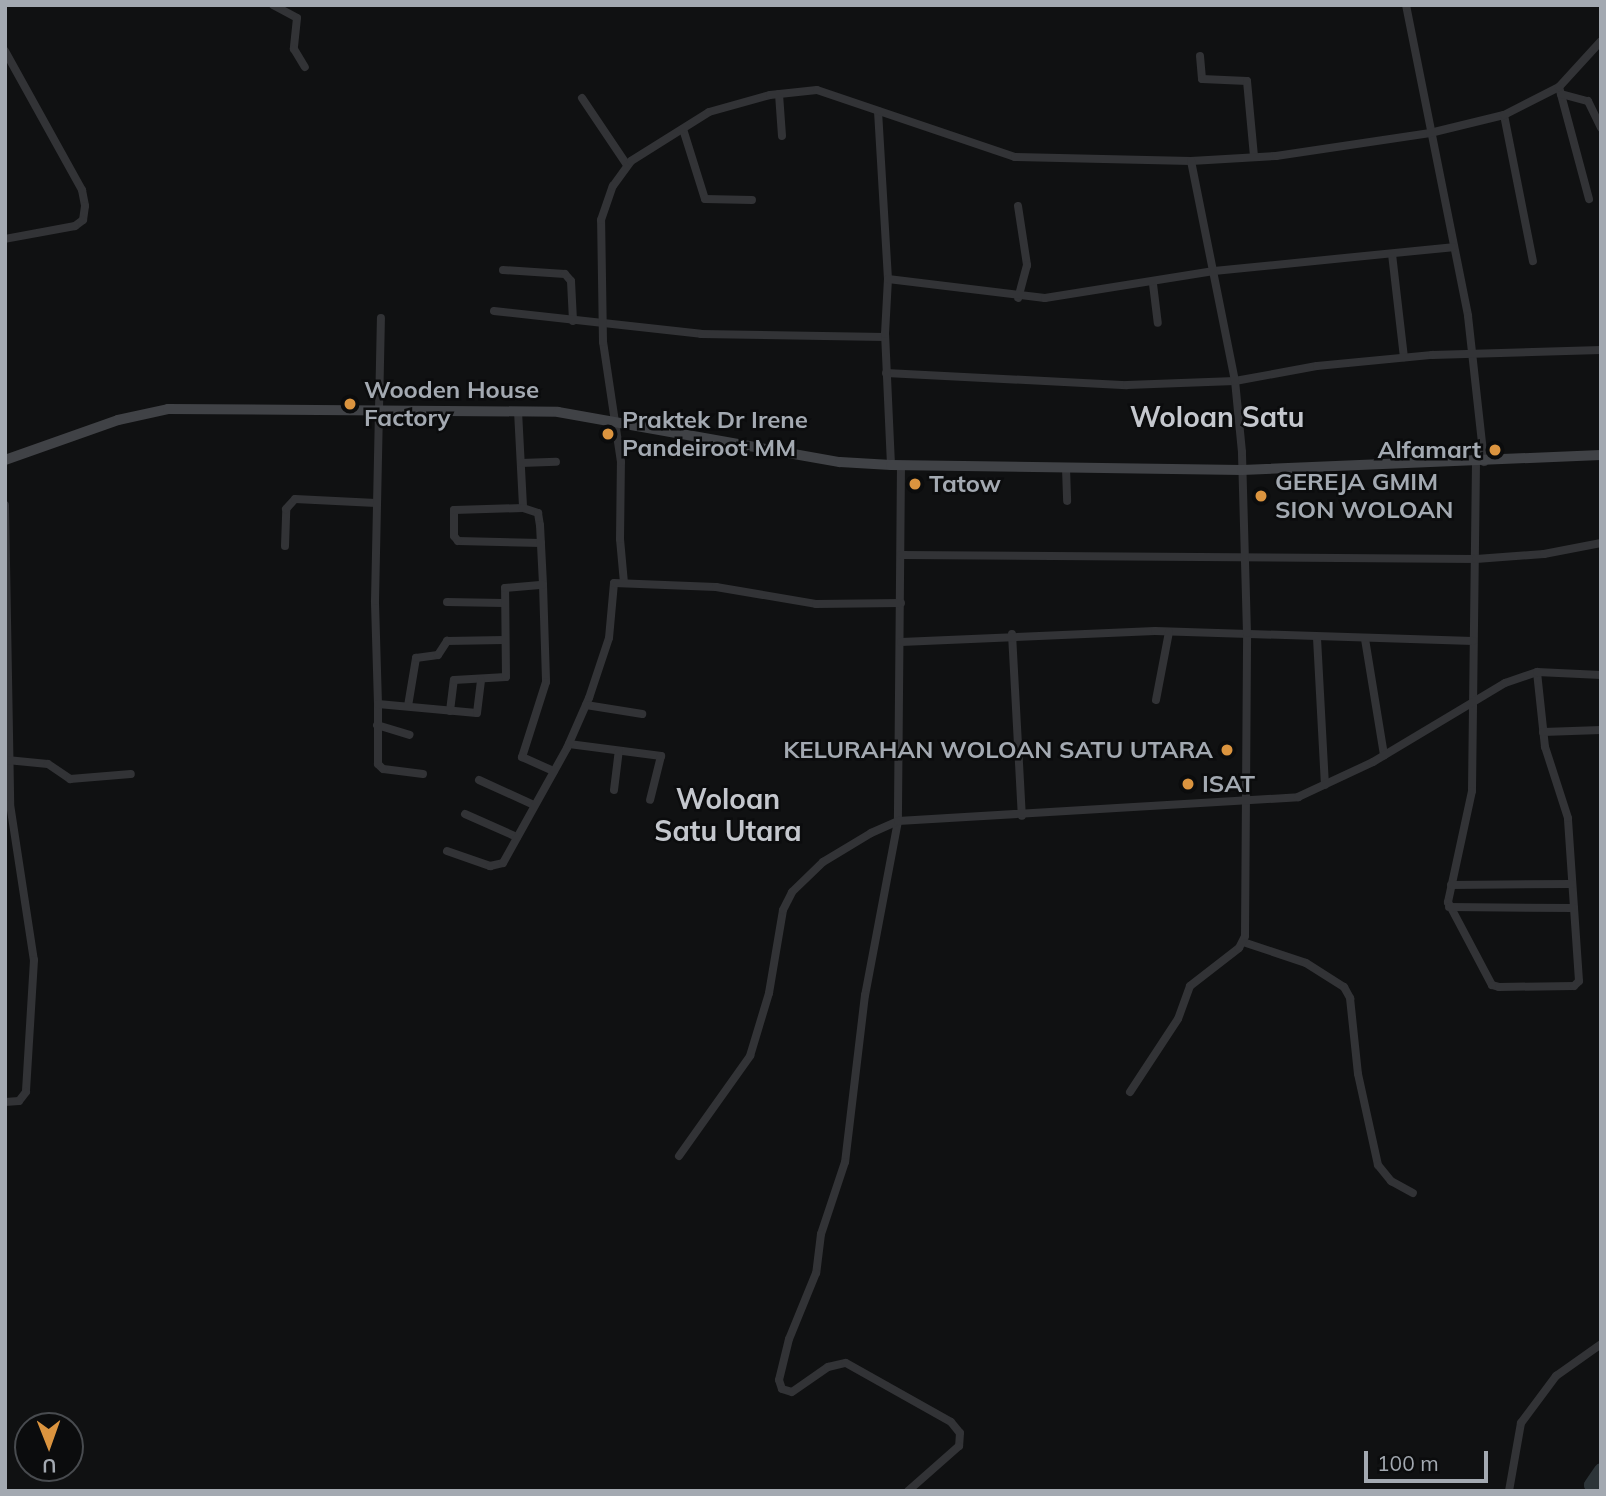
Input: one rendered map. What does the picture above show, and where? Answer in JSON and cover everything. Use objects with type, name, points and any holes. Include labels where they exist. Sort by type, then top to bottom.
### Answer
[{"type":"main road","points":[[5,460],[158,410],[518,411],[617,421],[840,462],[896,465],[1242,470],[1480,462],[1601,454]]},
{"type":"street","points":[[273,5],[297,18],[294,49],[305,67]]},
{"type":"street","points":[[1406,5],[1474,353],[1480,462],[1473,641],[1475,699],[1469,815],[1451,885],[1449,907],[1492,985],[1508,988],[1577,985],[1568,818],[1543,732],[1537,671]]},
{"type":"street","points":[[624,583],[617,421],[602,324],[599,234],[609,195],[627,165],[718,108],[779,94],[828,92],[878,111],[945,130],[1015,157],[1191,161],[1254,157],[1430,133],[1504,115],[1560,91],[1601,41]]},
{"type":"street","points":[[5,51],[82,190],[85,206],[83,220],[75,226],[5,240]]},
{"type":"street","points":[[1200,57],[1202,79],[1247,81],[1254,157]]},
{"type":"street","points":[[1560,91],[1588,100],[1601,128]]},
{"type":"street","points":[[1560,91],[1589,199]]},
{"type":"street","points":[[779,94],[782,136]]},
{"type":"street","points":[[582,98],[627,165]]},
{"type":"street","points":[[878,111],[888,279],[886,373],[896,465],[901,555],[898,821],[865,995],[845,1161],[821,1234],[816,1273],[789,1339],[779,1380],[782,1389],[792,1392],[828,1367],[846,1363],[951,1422],[960,1433],[959,1446],[908,1491]]},
{"type":"street","points":[[1504,115],[1533,261]]},
{"type":"street","points":[[682,130],[705,199],[752,200]]},
{"type":"street","points":[[1130,1091],[1178,1019],[1190,986],[1243,942],[1247,633],[1242,470],[1235,381],[1191,161]]},
{"type":"street","points":[[1018,206],[1027,265],[1018,298]]},
{"type":"street","points":[[888,279],[1018,298],[1061,297],[1153,284],[1214,271],[1453,247]]},
{"type":"street","points":[[1392,254],[1404,357]]},
{"type":"street","points":[[503,270],[565,274],[571,281],[573,321]]},
{"type":"street","points":[[1153,284],[1158,323]]},
{"type":"street","points":[[495,311],[701,334],[885,337]]},
{"type":"street","points":[[381,318],[376,503],[378,704],[375,750],[380,767],[423,774]]},
{"type":"street","points":[[886,373],[1127,385],[1235,381],[1297,369],[1404,357],[1601,350]]},
{"type":"street","points":[[518,411],[523,508]]},
{"type":"street","points":[[521,463],[556,462]]},
{"type":"street","points":[[1066,468],[1067,502]]},
{"type":"street","points":[[285,546],[286,509],[295,499],[376,503]]},
{"type":"street","points":[[5,505],[7,760],[34,960],[26,1092],[19,1101],[5,1102]]},
{"type":"street","points":[[541,543],[458,541],[454,536],[456,508],[523,508],[538,513],[541,543],[543,585],[546,682],[522,757],[554,771]]},
{"type":"street","points":[[901,555],[1245,560],[1476,559],[1544,554],[1601,543]]},
{"type":"street","points":[[447,851],[498,866],[517,837],[569,744],[586,705],[609,638],[611,588],[624,583],[716,587],[816,604],[901,603]]},
{"type":"street","points":[[450,711],[453,680],[505,680],[503,603],[506,587],[543,585]]},
{"type":"street","points":[[447,602],[503,603]]},
{"type":"street","points":[[901,642],[1012,634],[1169,632],[1473,641]]},
{"type":"street","points":[[1156,700],[1169,632]]},
{"type":"street","points":[[1012,634],[1022,816]]},
{"type":"street","points":[[1317,638],[1325,785]]},
{"type":"street","points":[[1365,639],[1384,755]]},
{"type":"street","points":[[408,706],[416,658],[438,654],[447,641],[504,640]]},
{"type":"street","points":[[679,1156],[750,1056],[769,993],[783,910],[792,892],[823,862],[898,821],[1246,803],[1297,797],[1384,755],[1475,699],[1537,671],[1601,675]]},
{"type":"street","points":[[378,704],[478,713],[481,680]]},
{"type":"street","points":[[586,705],[642,714]]},
{"type":"street","points":[[377,725],[409,736]]},
{"type":"street","points":[[1543,732],[1601,730]]},
{"type":"street","points":[[569,744],[661,756],[650,800]]},
{"type":"street","points":[[614,790],[619,751]]},
{"type":"street","points":[[7,760],[48,764],[70,779],[131,774]]},
{"type":"street","points":[[480,780],[534,805]]},
{"type":"street","points":[[466,814],[517,837]]},
{"type":"street","points":[[1451,885],[1572,884]]},
{"type":"street","points":[[1449,907],[1574,908]]},
{"type":"street","points":[[1243,942],[1306,963],[1344,987],[1350,998],[1358,1074],[1378,1165],[1391,1181],[1413,1193]]},
{"type":"street","points":[[1509,1491],[1521,1423],[1556,1376],[1601,1344]]},
{"type":"waterway","points":[[1593,1491],[1591,1485],[1601,1470]]},
{"type":"place","name":"Wooden House Factory","points":[[350,404]]},
{"type":"place","name":"Praktek Dr Irene Pandeiroot MM","points":[[608,434]]},
{"type":"place","name":"Alfamart","points":[[1495,450]]},
{"type":"place","name":"Tatow","points":[[915,484]]},
{"type":"place","name":"GEREJA GMIM SION WOLOAN","points":[[1261,496]]},
{"type":"place","name":"KELURAHAN WOLOAN SATU UTARA","points":[[1227,750]]},
{"type":"place","name":"ISAT","points":[[1188,784]]},
{"type":"district","name":"Woloan Satu","points":[[1217,417]]},
{"type":"district","name":"Woloan Satu Utara","points":[[728,815]]}]
